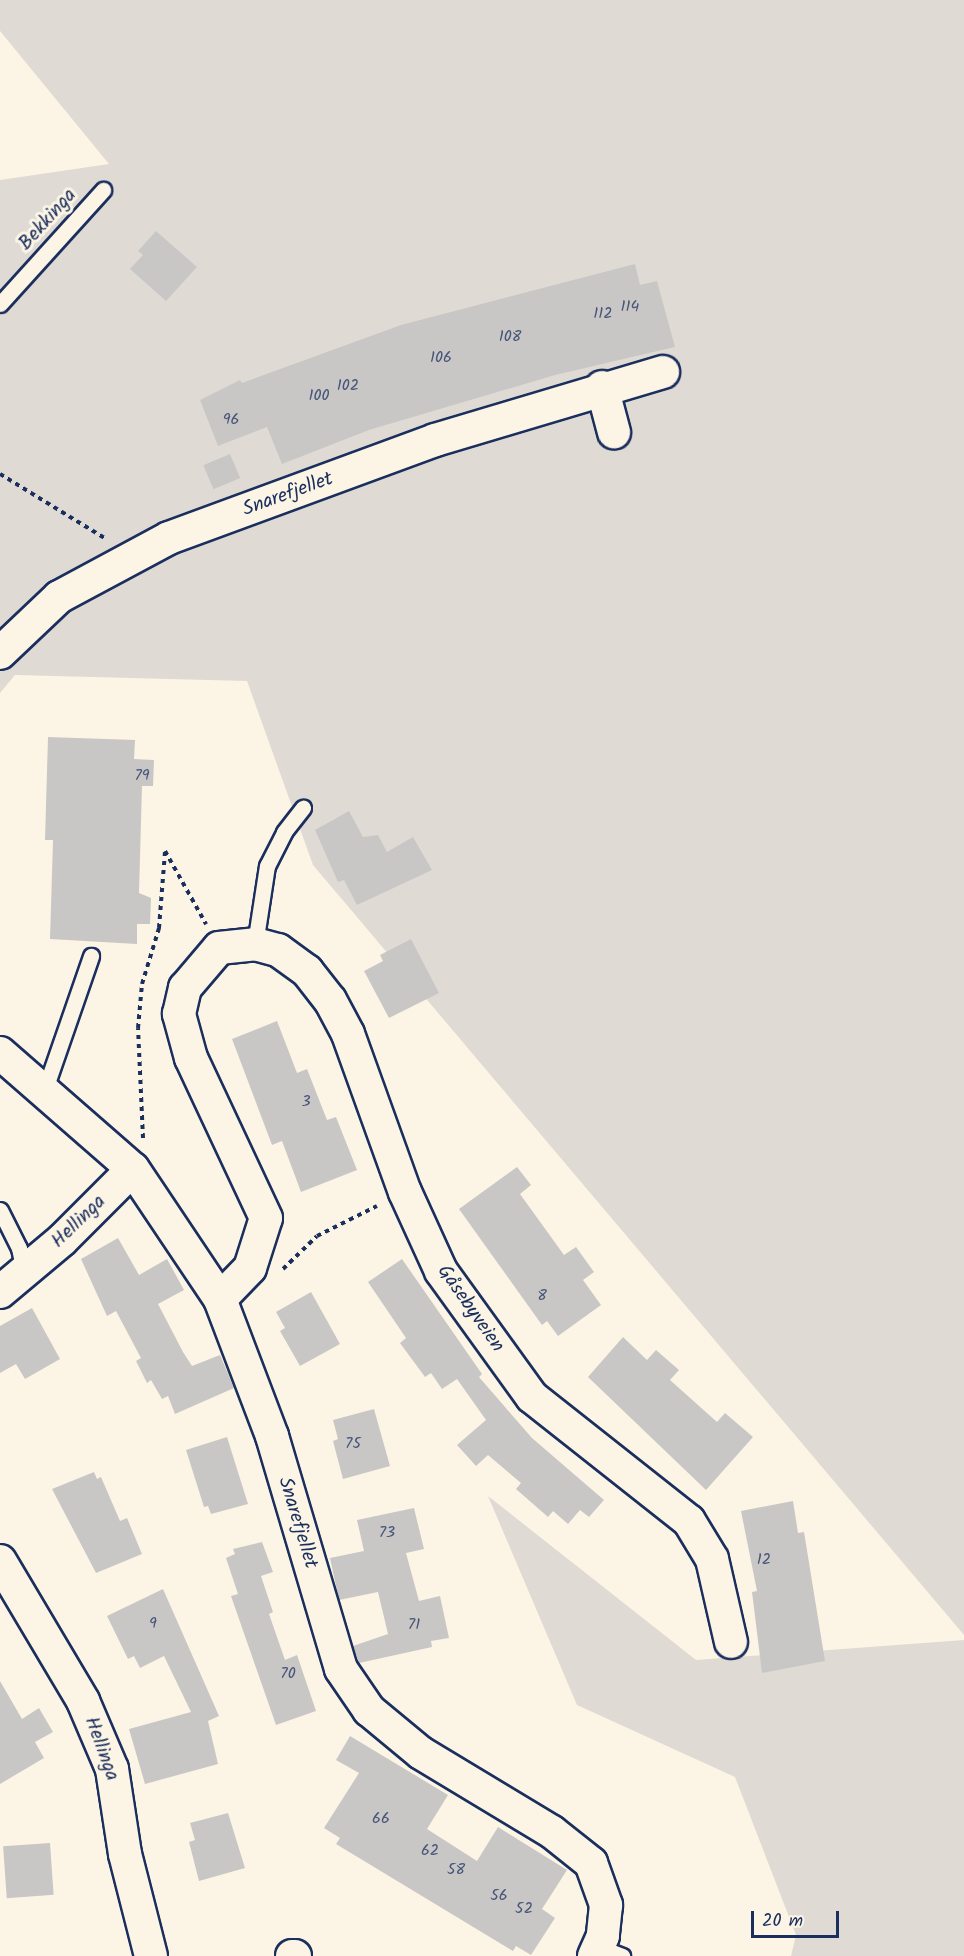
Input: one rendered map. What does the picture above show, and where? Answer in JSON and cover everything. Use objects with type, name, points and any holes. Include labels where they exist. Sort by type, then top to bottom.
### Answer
[{"type":"street","name":"Snarefjellet","points":[[0,653],[59,597],[169,538],[435,440],[602,387],[663,372]]},
{"type":"street","points":[[602,387],[614,432]]},
{"type":"street","name":"Gåsebyveien","points":[[220,1299],[250,1268],[266,1218],[191,1058],[179,1014],[185,988],[212,954],[219,948],[255,944],[278,950],[307,971],[330,1000],[348,1034],[405,1192],[441,1271],[532,1396],[689,1521],[712,1558],[731,1642]]},
{"type":"street","name":"Snarefjellet","points":[[0,1053],[45,1089],[133,1169],[220,1299],[272,1436],[341,1669],[369,1710],[421,1753],[552,1832],[586,1858],[603,1887],[606,1905],[606,1953]]},
{"type":"street","name":"Hellinga","points":[[0,1292],[133,1169]]},
{"type":"street","name":"Hellinga","points":[[0,1561],[83,1701],[112,1769],[125,1854],[151,1956]]},
{"type":"lane","name":"Bekkinga","points":[[0,304],[103,190]]},
{"type":"lane","points":[[255,944],[267,866],[284,832],[303,808]]},
{"type":"lane","points":[[45,1089],[91,956]]},
{"type":"lane","points":[[0,1210],[19,1248],[24,1272]]},
{"type":"path","points":[[0,474],[102,532],[124,562]]},
{"type":"path","points":[[277,1276],[317,1236],[405,1192]]},
{"type":"shaded area","points":[[0,0],[964,0],[964,1635],[313,865],[247,681],[15,675],[0,693],[0,180],[109,164],[0,31]]},
{"type":"shaded area","points":[[488,1496],[696,1660],[964,1640],[964,1956],[791,1956],[796,1935],[735,1777],[577,1705]]},
{"type":"building","points":[[156,231],[197,267],[166,301],[130,269],[143,255],[138,251]]},
{"type":"building","points":[[635,264],[640,285],[657,281],[675,347],[555,375],[369,430],[282,464],[267,427],[218,446],[200,400],[240,380],[242,383],[401,325]]},
{"type":"building","points":[[230,454],[240,478],[213,489],[203,465]]},
{"type":"building","points":[[48,737],[135,740],[134,759],[154,760],[153,786],[142,786],[139,893],[151,898],[150,924],[137,924],[137,944],[50,939],[53,840],[45,840]]},
{"type":"building","points":[[349,811],[363,837],[378,835],[387,852],[413,837],[432,870],[357,905],[344,880],[338,882],[315,830]]},
{"type":"building","points":[[411,939],[439,993],[389,1018],[364,971],[383,961],[380,955]]},
{"type":"building","points":[[277,1021],[297,1073],[307,1069],[327,1120],[336,1117],[357,1170],[301,1192],[282,1141],[272,1145],[232,1039]]},
{"type":"building","points":[[517,1167],[531,1185],[520,1194],[564,1255],[576,1247],[594,1272],[583,1280],[601,1305],[558,1336],[547,1321],[542,1325],[459,1209]]},
{"type":"building","points":[[118,1238],[139,1275],[167,1259],[184,1290],[158,1304],[192,1366],[220,1355],[234,1388],[175,1414],[168,1396],[162,1399],[151,1380],[147,1383],[136,1361],[141,1358],[116,1311],[107,1316],[81,1259]]},
{"type":"building","points":[[402,1259],[482,1374],[479,1377],[532,1438],[604,1500],[589,1517],[580,1510],[568,1524],[553,1511],[548,1517],[516,1489],[521,1483],[488,1455],[476,1466],[457,1445],[486,1420],[457,1379],[442,1389],[431,1373],[425,1377],[400,1343],[406,1338],[368,1282]]},
{"type":"building","points":[[311,1292],[340,1344],[300,1366],[280,1331],[285,1328],[276,1312]]},
{"type":"building","points":[[32,1308],[60,1359],[25,1379],[16,1364],[0,1373],[0,1326]]},
{"type":"building","points":[[623,1337],[647,1360],[656,1350],[679,1370],[670,1380],[717,1422],[725,1413],[753,1437],[706,1490],[588,1377]]},
{"type":"building","points":[[374,1409],[390,1466],[343,1479],[333,1441],[338,1439],[333,1420]]},
{"type":"building","points":[[227,1437],[248,1504],[211,1514],[208,1506],[204,1507],[186,1450]]},
{"type":"building","points":[[94,1472],[97,1479],[101,1477],[120,1521],[127,1518],[142,1554],[96,1573],[52,1489]]},
{"type":"building","points":[[793,1501],[798,1533],[804,1532],[825,1661],[762,1673],[752,1592],[757,1591],[741,1511]]},
{"type":"building","points":[[414,1508],[424,1549],[406,1553],[419,1601],[440,1596],[449,1638],[431,1641],[432,1647],[359,1663],[353,1646],[388,1634],[378,1592],[339,1600],[330,1558],[364,1551],[357,1520]]},
{"type":"building","points":[[262,1542],[273,1572],[261,1576],[273,1612],[269,1614],[285,1660],[297,1655],[316,1711],[276,1725],[231,1596],[238,1594],[226,1558],[235,1554],[233,1549]]},
{"type":"building","points":[[163,1589],[219,1716],[208,1721],[218,1764],[145,1784],[129,1729],[191,1712],[164,1656],[140,1668],[134,1656],[128,1659],[107,1616]]},
{"type":"building","points":[[0,1681],[22,1719],[39,1708],[53,1732],[35,1742],[44,1758],[0,1784]]},
{"type":"building","points":[[350,1736],[448,1795],[427,1829],[477,1861],[498,1827],[567,1870],[542,1909],[555,1918],[531,1955],[516,1946],[513,1951],[336,1844],[340,1838],[324,1828],[359,1773],[336,1760]]},
{"type":"building","points":[[228,1813],[245,1868],[199,1881],[189,1842],[195,1840],[190,1823]]},
{"type":"building","points":[[50,1843],[54,1895],[7,1898],[3,1846]]}]
